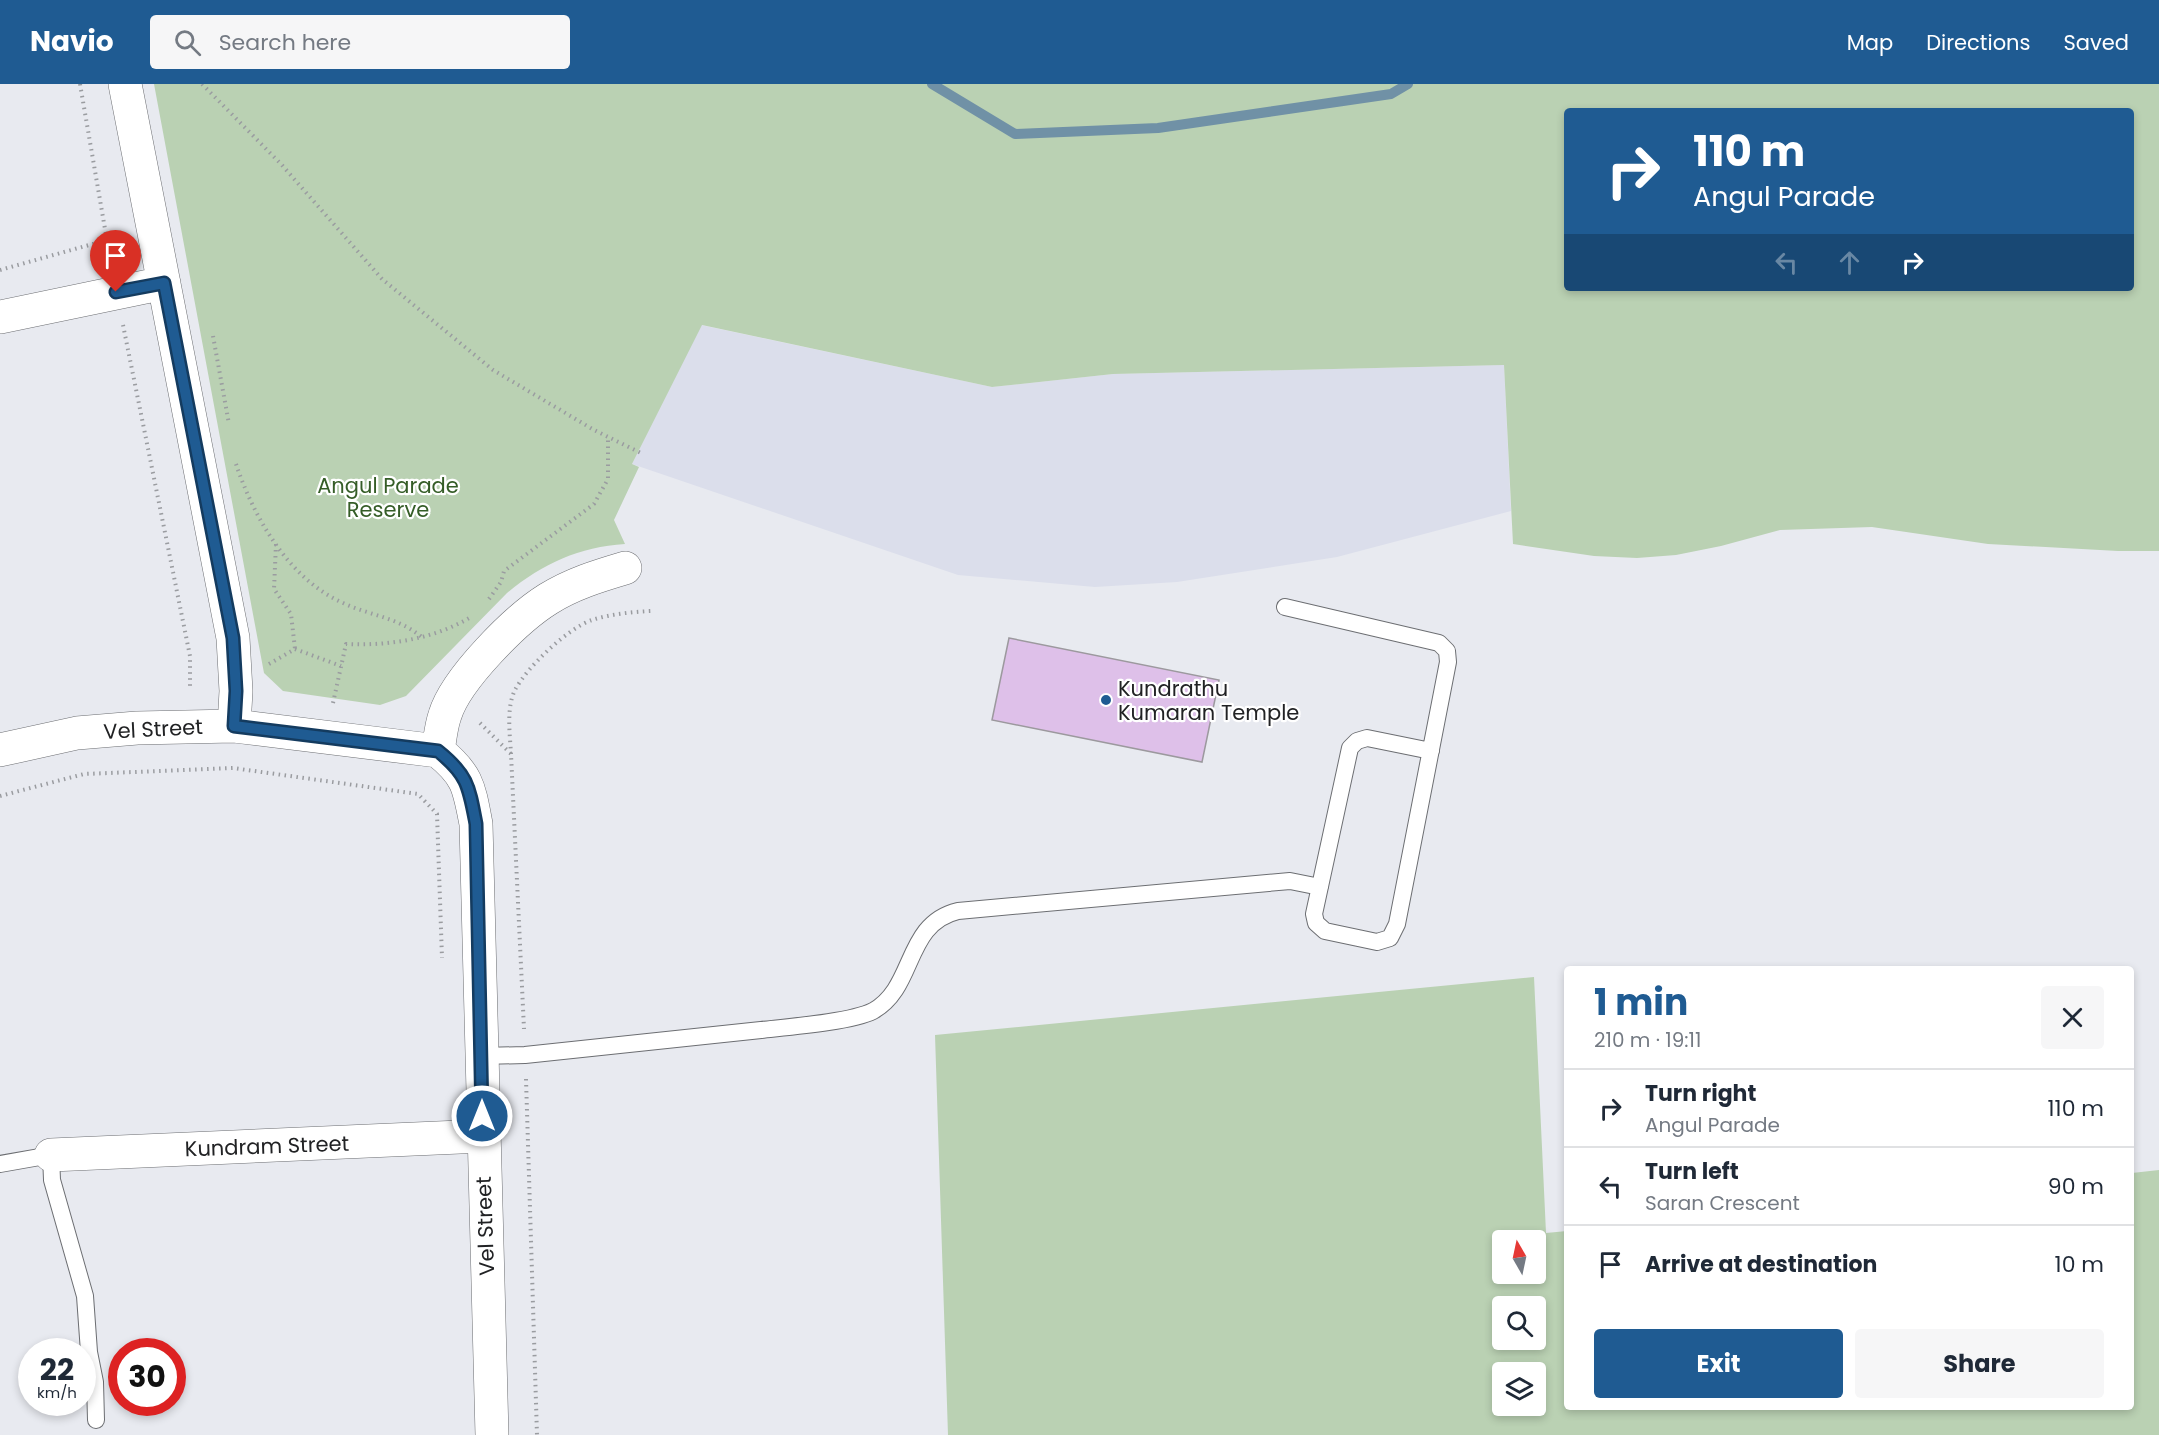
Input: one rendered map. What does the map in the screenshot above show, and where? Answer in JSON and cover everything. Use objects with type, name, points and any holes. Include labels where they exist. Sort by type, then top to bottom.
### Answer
[{"type":"street","points":[[124,84],[233,638],[236,691],[234,726]]},
{"type":"street","points":[[0,318],[164,283]]},
{"type":"street","points":[[438,751],[445,715],[453,696],[504,637],[547,599],[584,581],[625,568]]},
{"type":"street","name":"Vel Street","points":[[0,750],[77,733],[137,728],[234,726],[438,751],[456,765],[470,789],[476,824],[492,1435]]},
{"type":"street","name":"Kundram Street","points":[[51,1155],[483,1136]]},
{"type":"lane","points":[[1285,607],[1439,643],[1447,651],[1448,662],[1431,751],[1397,924],[1389,938],[1377,942],[1325,930],[1316,923],[1314,914],[1350,748],[1357,741],[1367,738],[1431,751]]},
{"type":"lane","points":[[482,1056],[548,1053],[788,1027],[862,1016],[881,1005],[894,992],[922,936],[932,923],[946,914],[958,911],[1290,881],[1320,887]]},
{"type":"lane","points":[[0,1164],[51,1155],[52,1180],[85,1296],[88,1352],[95,1382],[96,1420]]},
{"type":"path","points":[[80,84],[116,292],[190,656],[190,689]]},
{"type":"path","points":[[202,84],[281,164],[382,279],[493,370],[643,454]]},
{"type":"path","points":[[0,270],[107,240]]},
{"type":"path","points":[[213,336],[230,429]]},
{"type":"path","points":[[487,602],[501,582],[504,570],[594,504],[608,479],[608,436]]},
{"type":"path","points":[[234,452],[244,489],[260,519],[308,582],[341,603],[408,626],[423,638]]},
{"type":"path","points":[[276,542],[274,589],[291,614],[295,649]]},
{"type":"path","points":[[321,781],[346,644],[363,645],[423,638],[449,629],[470,618],[479,610]]},
{"type":"path","points":[[511,754],[510,708],[514,691],[551,647],[590,621],[623,613],[651,611]]},
{"type":"path","points":[[236,691],[260,668],[295,649],[341,666]]},
{"type":"path","points":[[0,796],[84,774],[233,768],[418,794],[436,814],[443,968]]},
{"type":"shaded area","points":[[701,325],[992,387],[1113,374],[1504,365],[1511,511],[1337,557],[1177,582],[1095,587],[958,575],[632,464]]},
{"type":"green space","name":"Angul Parade Reserve","points":[[154,84],[2159,84],[2159,551],[1988,544],[1872,527],[1780,530],[1676,555],[1637,558],[1594,556],[1513,544],[1504,365],[1113,374],[992,387],[702,325],[632,464],[639,467],[614,520],[625,544],[577,553],[548,566],[520,583],[507,593],[406,696],[380,705],[283,691],[264,673]]},
{"type":"green space","points":[[1534,977],[1546,1230],[1492,1230],[1492,1284],[1546,1284],[1546,1233],[1564,1231],[1564,1410],[2134,1410],[2134,1173],[2159,1170],[2159,1435],[948,1435],[935,1035]]},
{"type":"building","name":"Kundrathu Kumaran Temple","points":[[1009,638],[1219,680],[1202,762],[992,720]]},
{"type":"waterway","points":[[932,84],[1015,134],[1158,128],[1391,94],[1408,84]]},
{"type":"place","name":"Kundrathu Kumaran Temple","points":[[1106,700]]},
{"type":"route","points":[[116,292],[164,283],[233,638],[236,691],[234,726],[438,751],[456,765],[470,789],[476,824],[482,1116]]}]
